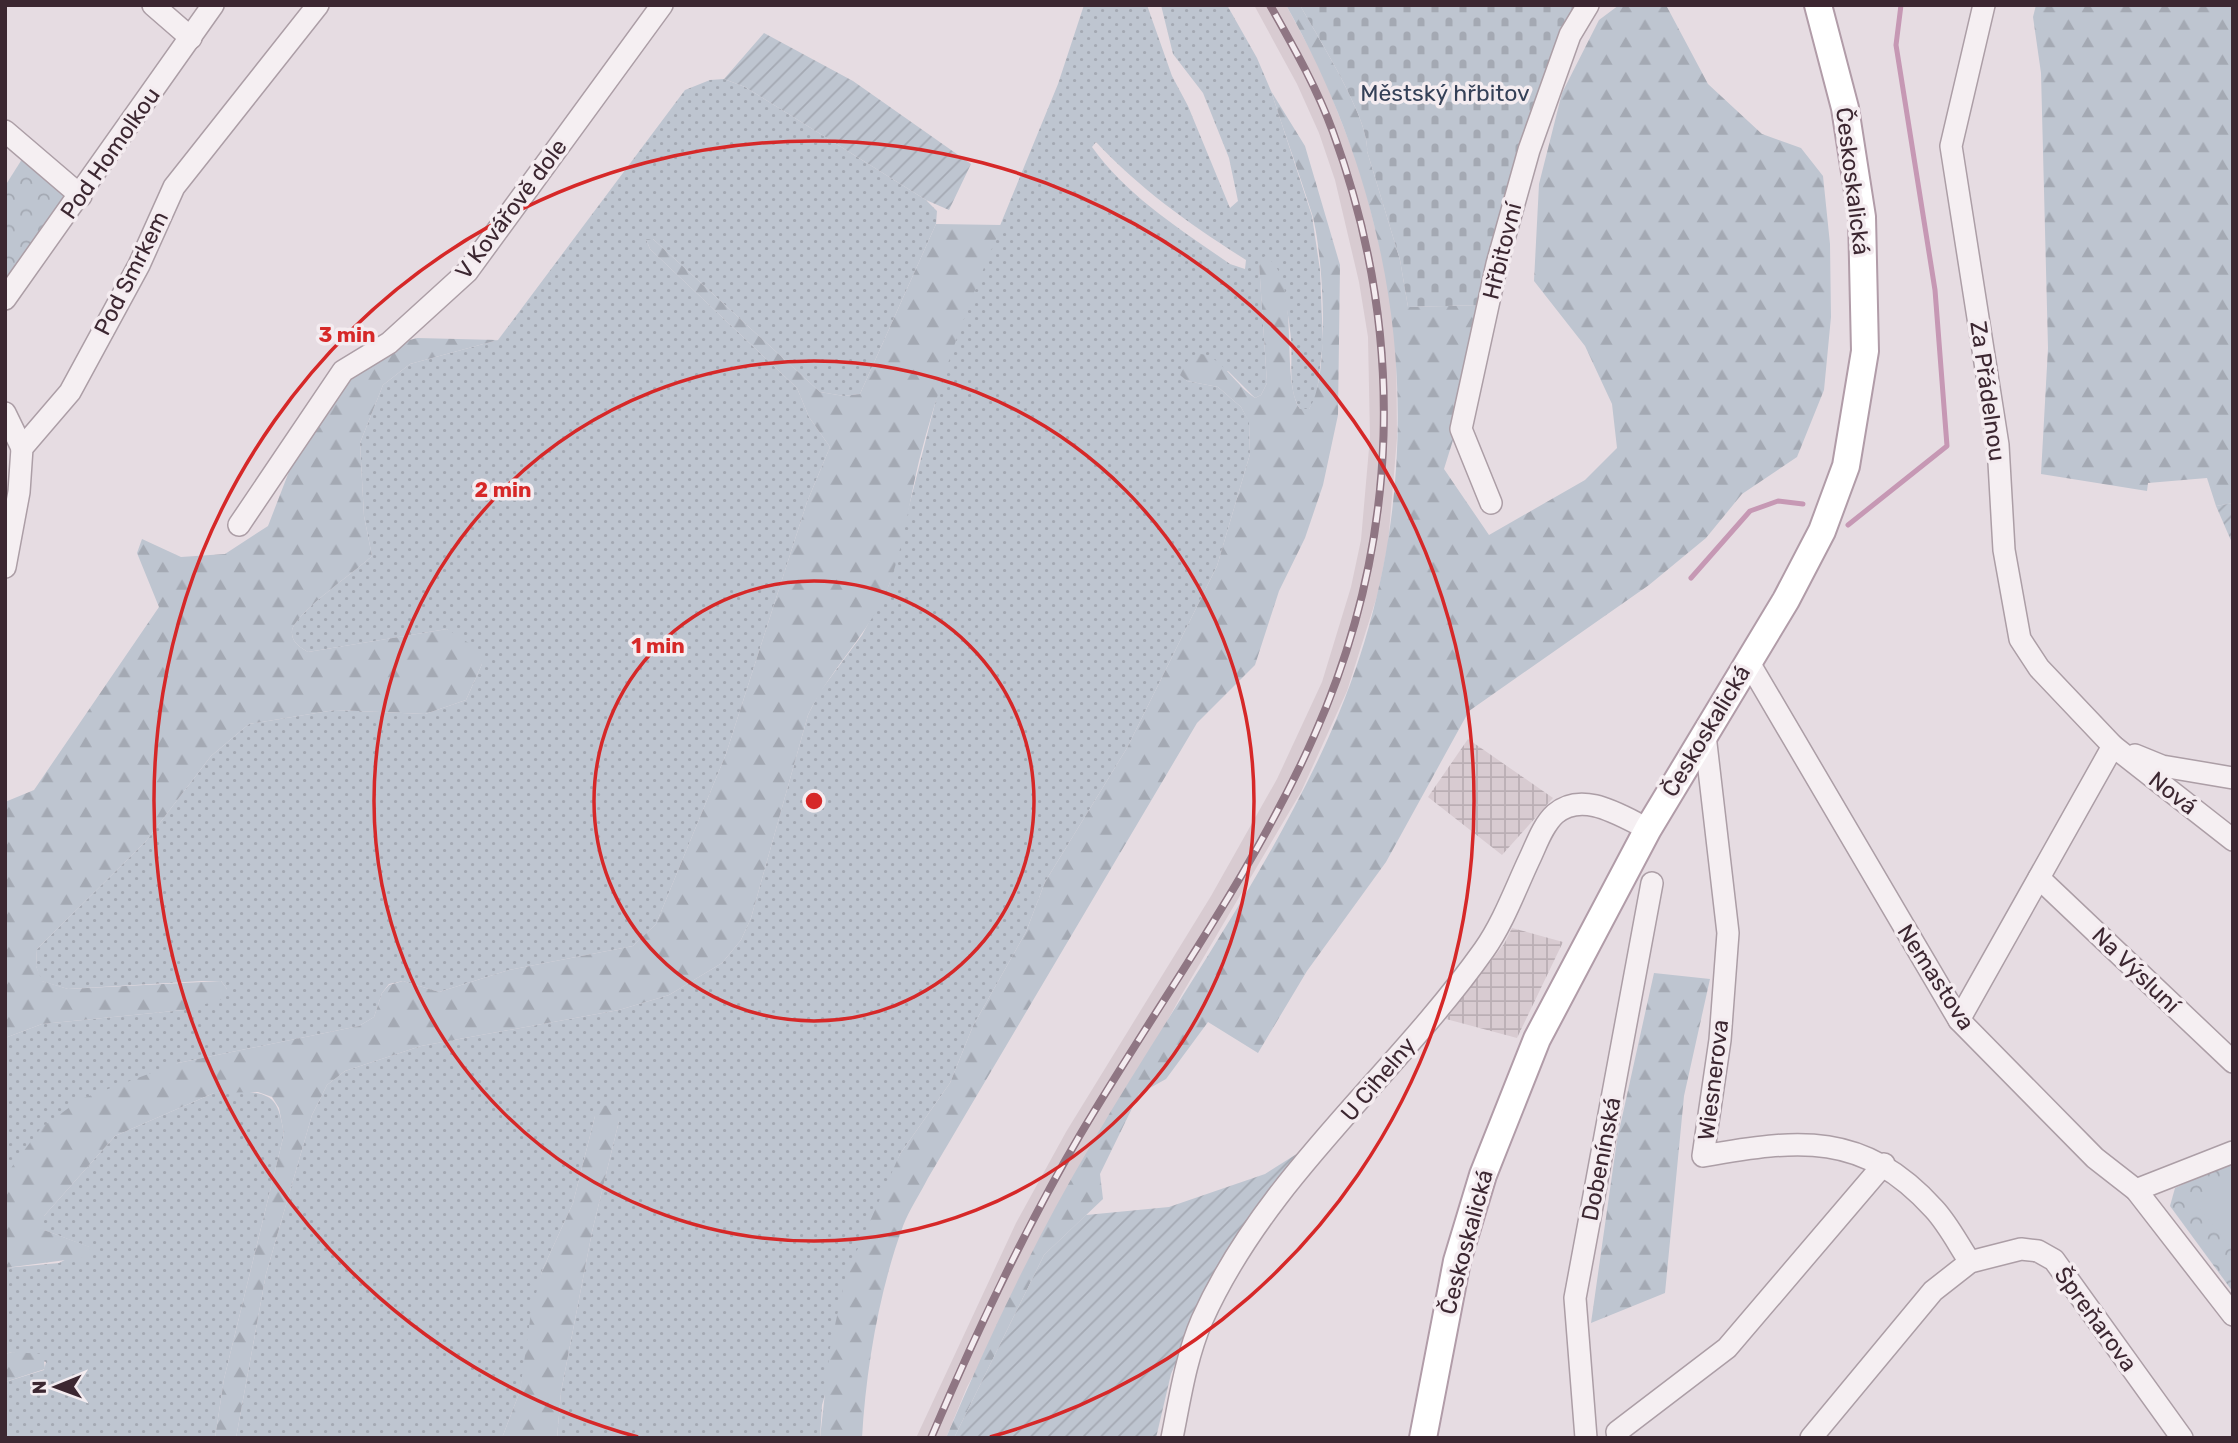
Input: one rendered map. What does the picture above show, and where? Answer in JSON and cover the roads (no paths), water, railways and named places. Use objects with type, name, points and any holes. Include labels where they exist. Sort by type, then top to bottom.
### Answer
[{"type":"main road","name":"Českoskalická","points":[[1423,1438],[1457,1261],[1483,1175],[1537,1039],[1648,829],[1786,600],[1822,531],[1846,466],[1865,351],[1862,217],[1845,108],[1818,5]]},
{"type":"street","points":[[153,5],[191,38]]},
{"type":"street","name":"Pod Homolkou","points":[[5,299],[81,196],[213,5]]},
{"type":"street","name":"Pod Smrkem","points":[[14,445],[70,391],[139,265],[174,187],[318,5]]},
{"type":"street","name":"V Kovářově dole","points":[[239,525],[343,371],[389,343],[467,272],[662,5]]},
{"type":"street","name":"Hřbitovní","points":[[1491,503],[1461,429],[1497,264],[1529,150],[1570,35],[1588,5]]},
{"type":"street","name":"Za Přádelnou","points":[[1984,5],[1951,146],[1998,445],[2004,550],[2012,606],[2020,639],[2039,668],[2113,746]]},
{"type":"street","points":[[5,131],[81,196]]},
{"type":"street","points":[[5,413],[14,445],[19,492],[5,567]]},
{"type":"street","name":"Nemastova","points":[[1748,661],[1959,1020],[2095,1158],[2136,1191],[2233,1315]]},
{"type":"street","name":"Wiesnerova","points":[[1705,735],[1728,933],[1720,1040],[1703,1156],[1775,1143],[1836,1148],[1884,1164]]},
{"type":"street","points":[[1959,1020],[2113,746],[2162,766],[2233,778]]},
{"type":"street","name":"Nová","points":[[2113,746],[2233,840]]},
{"type":"street","name":"U Cihelny","points":[[1172,1438],[1193,1345],[1226,1271],[1265,1210],[1395,1060],[1485,948],[1541,833],[1555,814],[1572,806],[1598,805],[1648,829]]},
{"type":"street","name":"Na Výsluní","points":[[2039,878],[2233,1062]]},
{"type":"street","name":"Dobenínská","points":[[1585,1436],[1575,1297],[1653,883]]},
{"type":"street","points":[[2136,1191],[2233,1152]]},
{"type":"street","points":[[1585,1436],[1619,1435],[1727,1348],[1884,1164],[1936,1211],[1970,1262]]},
{"type":"street","name":"Špreňarova","points":[[1811,1438],[1933,1291],[1970,1262],[2021,1249],[2038,1251],[2054,1260],[2182,1438]]},
{"type":"waterway","points":[[1848,525],[1947,446],[1935,290],[1896,45],[1901,5]]},
{"type":"waterway","points":[[1691,578],[1750,511],[1778,501],[1803,504]]},
{"type":"railway","points":[[931,1438],[1001,1284],[1059,1172],[1233,889],[1289,788],[1314,736],[1343,662],[1364,587],[1377,511],[1384,435],[1382,359],[1373,283],[1357,207],[1333,132],[1312,83],[1270,5]]},
{"type":"park label","name":"Městský hřbitov","points":[[1445,93]]}]
